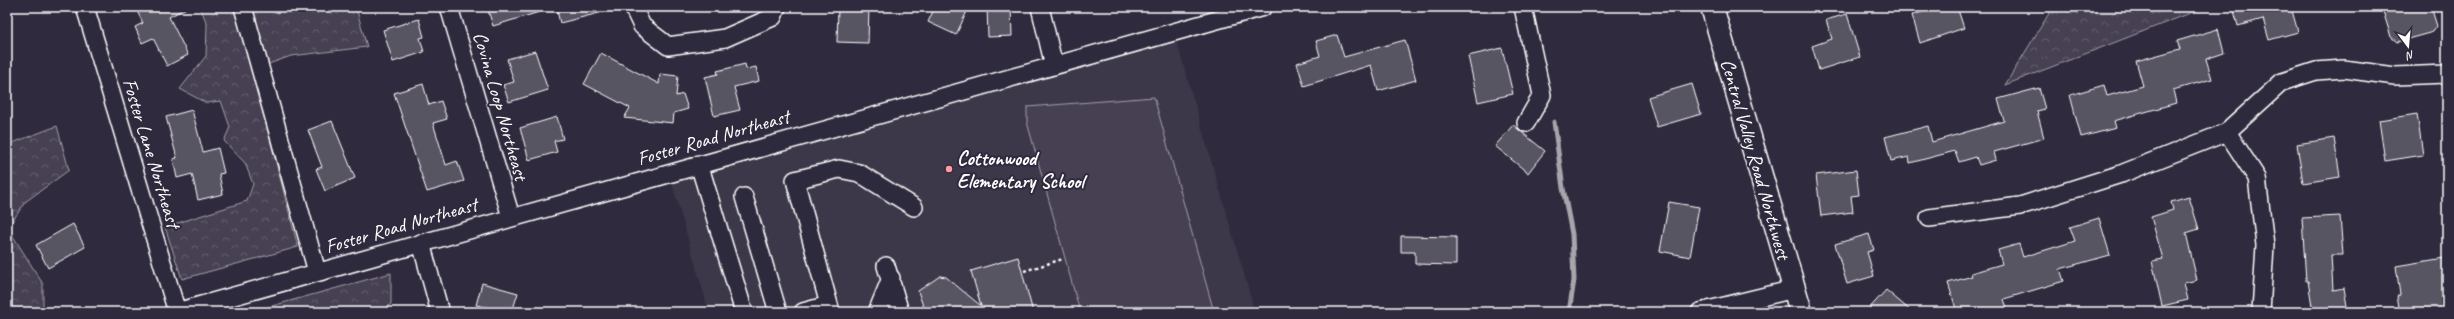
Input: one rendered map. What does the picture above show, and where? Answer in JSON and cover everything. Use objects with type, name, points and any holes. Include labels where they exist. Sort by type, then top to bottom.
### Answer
[{"type":"main road","name":"Central Valley Road Northwest","points":[[1713,7],[1801,312]]},
{"type":"street","name":"Foster Lane Northeast","points":[[85,7],[177,312]]},
{"type":"street","points":[[243,7],[318,272]]},
{"type":"street","name":"Covina Loop Northeast","points":[[449,7],[511,217]]},
{"type":"street","points":[[633,7],[642,26],[668,46],[725,38],[773,17],[777,7]]},
{"type":"street","points":[[1040,7],[1054,66]]},
{"type":"street","name":"Foster Road Northeast","points":[[177,312],[699,164],[1263,7]]},
{"type":"street","points":[[1523,7],[1542,95],[1526,123]]},
{"type":"street","points":[[1929,218],[2020,206],[2100,181],[2228,132],[2282,82],[2316,71],[2344,69],[2395,76],[2447,74]]},
{"type":"street","points":[[2228,132],[2258,178],[2265,245],[2261,312]]},
{"type":"street","points":[[699,164],[744,312]]},
{"type":"street","points":[[803,312],[830,308],[796,180],[839,169],[859,173],[914,207]]},
{"type":"street","points":[[744,197],[778,312]]},
{"type":"street","points":[[421,244],[440,312]]},
{"type":"street","points":[[877,312],[888,272],[900,312]]},
{"type":"street","points":[[1700,312],[1794,289]]},
{"type":"path","points":[[1024,271],[1063,259]]},
{"type":"shaded area","name":"Cottonwood Elementary School","points":[[1174,32],[1255,312],[709,312],[669,173]]},
{"type":"green space","points":[[200,7],[356,7],[367,47],[291,56],[252,70],[298,247],[182,279],[165,227],[247,201],[253,184],[245,163],[224,141],[230,127],[221,101],[206,103],[180,89],[206,56],[207,24]]},
{"type":"green space","points":[[2053,7],[2206,7],[2005,85]]},
{"type":"green space","points":[[1154,97],[1214,312],[1080,312],[1027,122],[1027,107]]},
{"type":"green space","points":[[57,126],[69,170],[25,202],[8,228],[43,284],[43,312],[7,312],[7,145]]},
{"type":"green space","points":[[391,273],[391,304],[381,312],[250,312]]},
{"type":"building","points":[[135,7],[188,7],[169,17],[188,55],[167,66],[153,38],[142,43],[135,27],[143,23]]},
{"type":"building","points":[[487,7],[545,7],[546,10],[493,26]]},
{"type":"building","points":[[556,7],[603,7],[603,12],[560,23]]},
{"type":"building","points":[[838,7],[869,7],[868,43],[837,42]]},
{"type":"building","points":[[935,7],[969,7],[956,35],[928,22]]},
{"type":"building","points":[[987,7],[1011,7],[1012,36],[988,37]]},
{"type":"building","points":[[1940,7],[1957,7],[1964,28],[1920,43],[1912,15]]},
{"type":"building","points":[[2233,7],[2291,7],[2298,32],[2269,40],[2263,19],[2238,26]]},
{"type":"building","points":[[2397,7],[2431,7],[2437,26],[2433,32],[2397,42],[2391,37],[2383,11]]},
{"type":"building","points":[[1847,14],[1860,57],[1819,70],[1812,46],[1832,39],[1826,20]]},
{"type":"building","points":[[419,19],[424,37],[420,38],[424,52],[393,62],[383,30]]},
{"type":"building","points":[[2218,29],[2224,53],[2206,59],[2212,79],[2173,90],[2176,103],[2114,121],[2116,128],[2081,137],[2070,95],[2104,85],[2107,96],[2143,86],[2136,61],[2180,49],[2177,41]]},
{"type":"building","points":[[1337,35],[1344,57],[1405,40],[1416,80],[1378,91],[1371,65],[1304,86],[1297,63],[1320,56],[1316,41]]},
{"type":"building","points":[[1502,48],[1513,94],[1478,102],[1468,56]]},
{"type":"building","points":[[535,51],[548,90],[509,102],[503,85],[514,82],[507,59]]},
{"type":"building","points":[[601,53],[659,84],[660,74],[678,76],[676,96],[683,94],[688,109],[674,113],[673,123],[624,118],[630,108],[584,84]]},
{"type":"building","points":[[745,64],[746,69],[756,67],[759,81],[734,87],[740,110],[714,116],[705,77],[718,74],[717,71]]},
{"type":"building","points":[[423,84],[429,105],[441,101],[447,119],[433,123],[446,165],[457,161],[464,181],[427,192],[394,93]]},
{"type":"building","points":[[1692,84],[1701,114],[1657,127],[1648,97]]},
{"type":"building","points":[[2039,88],[2045,109],[2037,111],[2044,138],[1994,152],[1996,160],[1979,165],[1976,157],[1959,162],[1955,151],[1910,163],[1909,157],[1891,161],[1885,137],[1928,126],[1932,142],[2004,121],[1998,99]]},
{"type":"building","points":[[192,110],[203,152],[218,148],[224,173],[219,174],[223,194],[198,200],[192,174],[177,178],[173,159],[177,158],[166,117]]},
{"type":"building","points":[[2417,114],[2423,155],[2385,161],[2379,120]]},
{"type":"building","points":[[557,117],[563,139],[554,141],[557,152],[529,160],[520,128]]},
{"type":"building","points":[[332,121],[355,178],[325,191],[316,169],[322,167],[308,130]]},
{"type":"building","points":[[1513,125],[1545,151],[1528,173],[1495,146]]},
{"type":"building","points":[[2334,138],[2340,177],[2303,183],[2297,144]]},
{"type":"building","points":[[1856,170],[1859,195],[1851,196],[1853,212],[1821,216],[1816,175]]},
{"type":"building","points":[[2189,197],[2199,229],[2186,233],[2197,280],[2184,283],[2188,300],[2162,306],[2152,261],[2163,259],[2151,217],[2173,210],[2171,202]]},
{"type":"building","points":[[1669,202],[1699,207],[1690,257],[1660,251]]},
{"type":"building","points":[[2340,216],[2343,255],[2331,255],[2333,290],[2344,288],[2348,312],[2313,312],[2308,281],[2306,281],[2302,218]]},
{"type":"building","points":[[2099,218],[2110,255],[2060,269],[2064,281],[2004,299],[2008,312],[1957,312],[1948,283],[1972,276],[1971,273],[2002,264],[1998,250],[2019,244],[2023,257],[2075,241],[2070,227]]},
{"type":"building","points":[[73,224],[85,247],[48,268],[36,245]]},
{"type":"building","points":[[1869,234],[1874,250],[1867,252],[1874,276],[1847,284],[1835,244]]},
{"type":"building","points":[[1401,236],[1456,237],[1456,265],[1415,264],[1415,252],[1401,252]]},
{"type":"building","points":[[1018,257],[1033,312],[925,312],[918,291],[940,276],[946,277],[981,306],[971,271]]},
{"type":"building","points":[[2444,258],[2447,281],[2447,310],[2400,312],[2397,296],[2400,295],[2396,266]]},
{"type":"building","points":[[482,283],[518,293],[512,312],[476,305]]},
{"type":"building","points":[[1886,290],[1912,312],[1866,312]]},
{"type":"waterway","points":[[1554,122],[1563,188],[1572,234],[1574,280],[1569,312]]},
{"type":"place","name":"Cottonwood Elementary School","points":[[949,169]]}]
